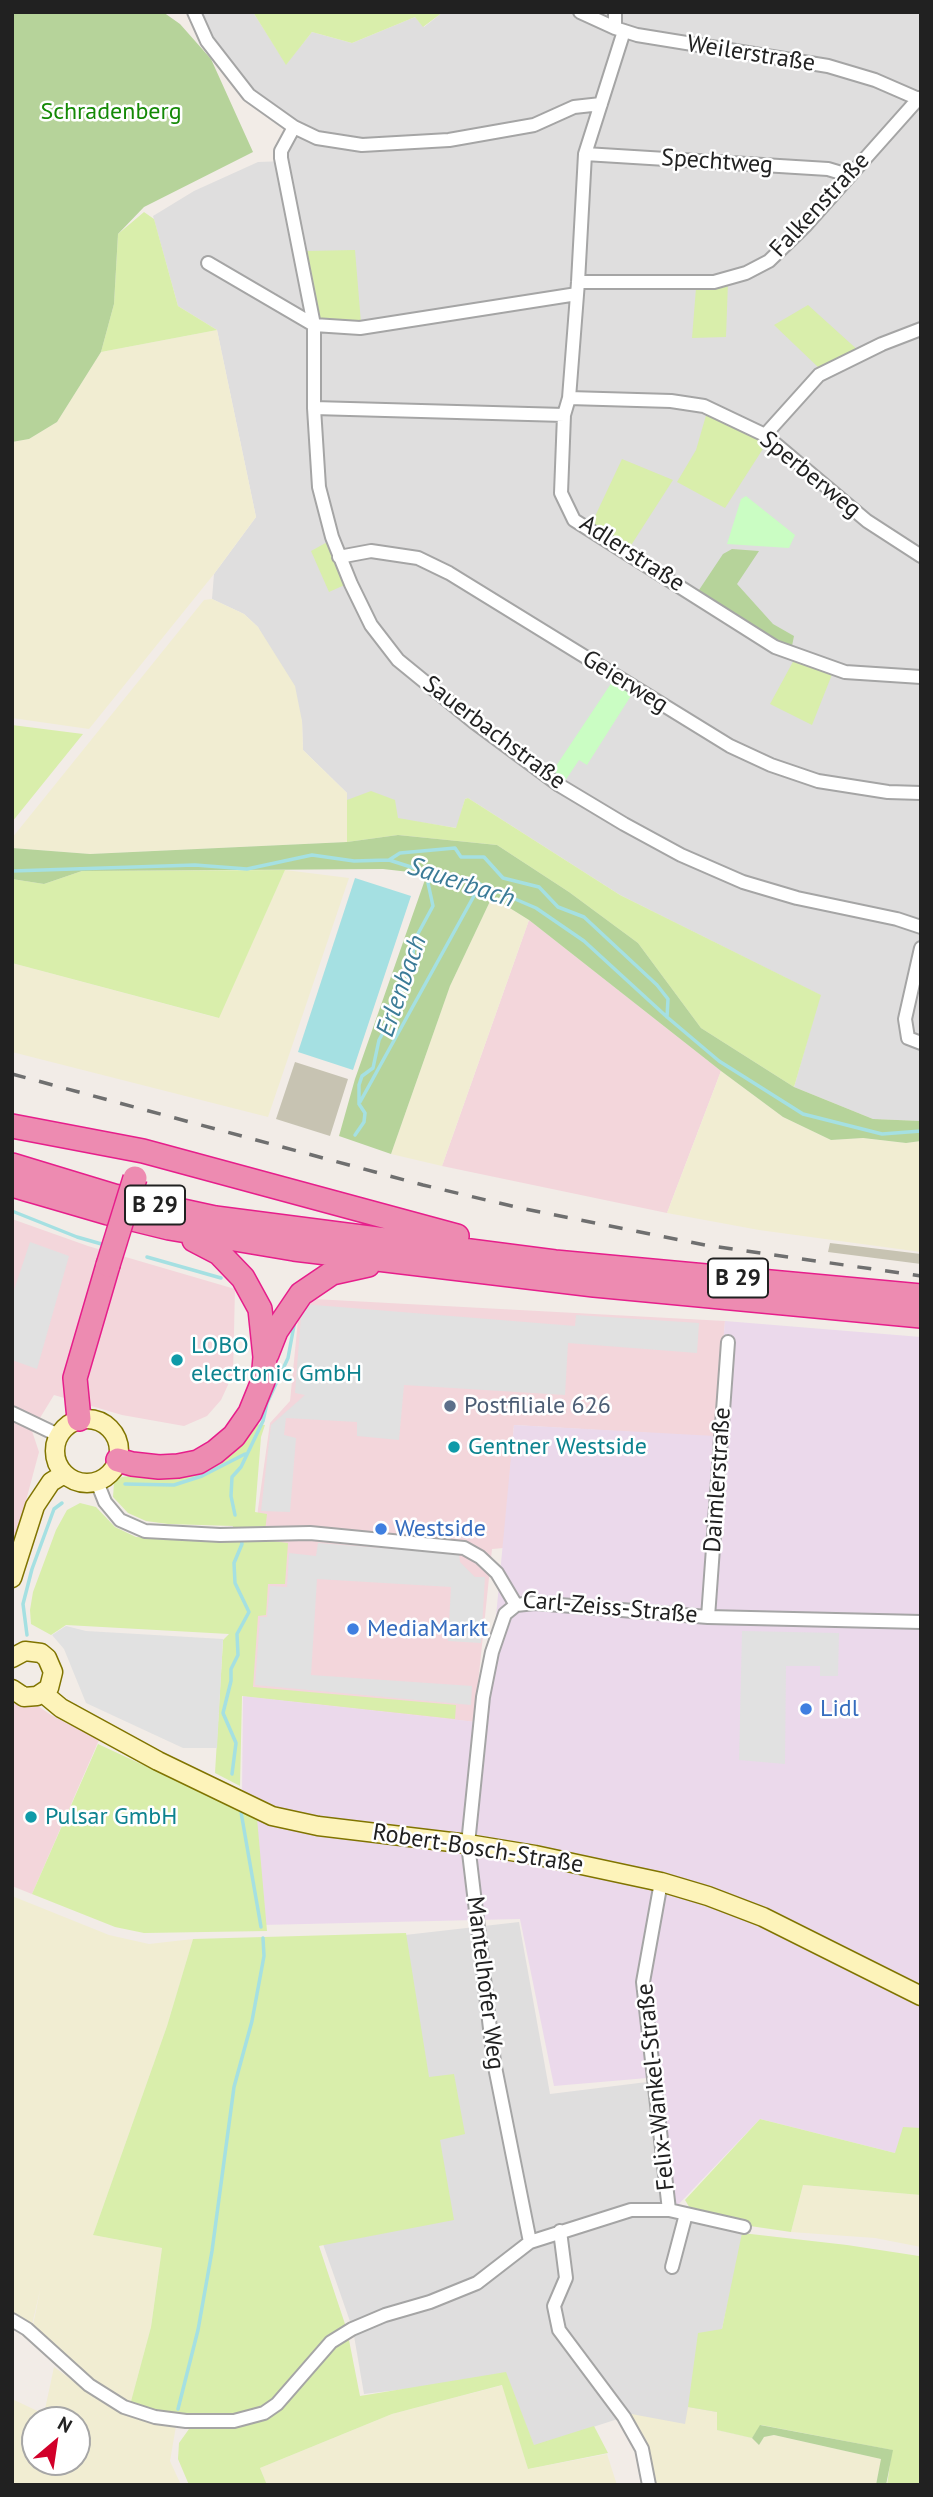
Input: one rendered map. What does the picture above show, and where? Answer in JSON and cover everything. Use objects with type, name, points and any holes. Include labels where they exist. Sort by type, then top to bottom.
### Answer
[{"type":"highway","points":[[12,1126],[143,1151],[555,1262]]},
{"type":"highway","points":[[79,1419],[75,1378],[143,1151]]},
{"type":"highway","name":"B 29","points":[[12,1165],[114,1196],[215,1218],[555,1262],[921,1296]]},
{"type":"highway","name":"B 29","points":[[12,1185],[169,1228],[294,1249],[594,1285],[921,1316]]},
{"type":"highway","points":[[118,1460],[159,1467],[198,1462],[234,1436],[250,1413],[263,1381],[265,1357],[260,1309],[243,1278],[219,1253],[169,1228]]},
{"type":"highway","points":[[265,1357],[289,1308],[312,1285],[332,1273],[361,1265],[416,1264]]},
{"type":"street","points":[[194,12],[207,41],[250,95],[293,127],[317,138],[362,145],[449,140],[534,125],[574,107],[601,104]]},
{"type":"street","name":"Weilerstraße","points":[[580,12],[620,30],[828,66],[875,80],[920,99]]},
{"type":"street","name":"Adlerstraße","points":[[615,12],[620,30],[601,104],[584,154],[578,288],[569,398],[564,415],[561,493],[574,520],[775,647],[845,672],[921,677]]},
{"type":"street","name":"Falkenstraße","points":[[314,325],[360,328],[578,288],[714,282],[747,273],[769,261],[806,225],[848,175],[920,99]]},
{"type":"street","name":"Sauerbachstraße","points":[[293,127],[281,151],[281,158],[314,325],[314,408],[319,487],[332,537],[371,625],[398,660],[474,722],[559,785],[681,855],[743,882],[797,898],[897,919],[921,927]]},
{"type":"street","name":"Spechtweg","points":[[584,154],[828,169],[848,175]]},
{"type":"street","points":[[208,263],[314,325]]},
{"type":"street","points":[[765,435],[819,374],[921,329]]},
{"type":"street","name":"Sperberweg","points":[[569,398],[671,401],[704,405],[765,435],[867,522],[921,556]]},
{"type":"street","points":[[314,408],[564,415]]},
{"type":"street","name":"Geierweg","points":[[340,557],[371,551],[418,558],[449,573],[730,746],[771,765],[818,781],[888,792],[921,793]]},
{"type":"street","points":[[921,948],[905,1019],[908,1038],[921,1043]]},
{"type":"street","name":"Daimlerstraße","points":[[708,1617],[728,1342]]},
{"type":"street","points":[[12,1413],[58,1435]]},
{"type":"street","points":[[79,1419],[89,1419],[108,1427],[118,1443],[118,1460],[114,1469],[97,1482],[79,1482],[64,1474],[55,1455],[58,1435],[79,1419]]},
{"type":"street","points":[[12,1578],[35,1506],[51,1482],[64,1474]]},
{"type":"street","name":"Carl-Zeiss-Straße","points":[[97,1482],[105,1502],[120,1520],[145,1531],[220,1535],[310,1533],[464,1548],[480,1557],[497,1573],[516,1605],[535,1603],[708,1617],[921,1622]]},
{"type":"street","name":"Mantelhofer Weg","points":[[516,1605],[505,1614],[492,1652],[483,1697],[468,1843],[494,2062],[530,2242]]},
{"type":"street","points":[[14,1652],[33,1650],[47,1658],[53,1672],[52,1680],[43,1693]]},
{"type":"street","name":"Robert-Bosch-Straße","points":[[12,1689],[24,1696],[43,1693],[61,1708],[158,1761],[272,1816],[318,1826],[468,1843],[661,1882],[763,1917],[921,1996]]},
{"type":"street","name":"Felix-Wankel-Straße","points":[[661,1882],[643,1982],[669,2210]]},
{"type":"street","points":[[12,2320],[27,2329],[89,2385],[124,2407],[155,2417],[186,2421],[234,2421],[264,2413],[277,2404],[331,2342],[352,2329],[478,2283],[530,2242],[631,2210],[669,2210],[744,2227]]},
{"type":"street","points":[[672,2267],[686,2214]]},
{"type":"street","points":[[560,2231],[566,2278],[554,2305],[559,2330],[624,2417],[642,2449],[649,2485]]},
{"type":"shaded area","points":[[185,12],[253,12],[286,64],[312,32],[352,43],[415,17],[424,27],[443,12],[921,12],[921,1121],[873,1119],[794,1087],[820,995],[620,895],[468,798],[465,799],[457,828],[347,811],[347,793],[303,750],[302,721],[258,627],[244,614],[212,599],[214,574],[256,517],[217,330],[178,306],[153,216],[194,191],[258,162],[286,161],[298,126],[253,92],[212,41],[202,22]]},
{"type":"shaded area","points":[[217,330],[256,517],[214,574],[89,729],[12,718],[12,442],[29,439],[57,422],[101,352]]},
{"type":"shaded area","points":[[212,599],[244,614],[258,627],[295,686],[302,721],[303,750],[347,793],[347,842],[90,854],[12,848],[12,838],[204,600]]},
{"type":"shaded area","points":[[285,870],[349,878],[268,1117],[12,1052],[12,963],[218,1018]]},
{"type":"shaded area","points":[[492,897],[529,920],[442,1166],[391,1154],[450,986]]},
{"type":"shaded area","points":[[529,920],[721,1071],[667,1213],[442,1166]]},
{"type":"shaded area","points":[[295,1062],[348,1079],[330,1136],[276,1119]]},
{"type":"shaded area","points":[[721,1071],[783,1117],[831,1140],[863,1138],[906,1143],[921,1141],[921,1252],[759,1230],[667,1213]]},
{"type":"shaded area","points":[[12,1219],[88,1246],[235,1289],[233,1374],[221,1400],[207,1416],[184,1426],[122,1415],[54,1395],[32,1431],[39,1452],[12,1553]]},
{"type":"shaded area","points":[[30,1242],[69,1256],[37,1369],[12,1360],[12,1296]]},
{"type":"shaded area","points":[[830,1243],[921,1254],[921,1264],[828,1252]]},
{"type":"shaded area","name":"Westside","points":[[300,1300],[725,1321],[716,1437],[514,1425],[504,1548],[492,1549],[474,1722],[243,1696],[258,1509],[270,1423],[290,1401]]},
{"type":"shaded area","points":[[302,1304],[575,1326],[576,1315],[699,1323],[697,1353],[568,1343],[565,1395],[404,1385],[399,1440],[357,1436],[357,1422],[286,1418],[284,1435],[296,1438],[290,1512],[261,1511],[271,1425],[305,1395],[295,1393]]},
{"type":"shaded area","points":[[725,1321],[921,1337],[921,2128],[895,2153],[760,2119],[676,2207],[659,2077],[554,2086],[520,1919],[262,1925],[242,1794],[243,1696],[486,1723],[514,1425],[715,1436]]},
{"type":"shaded area","points":[[318,1543],[459,1554],[460,1562],[475,1577],[485,1577],[481,1643],[448,1641],[451,1587],[317,1579],[311,1675],[472,1686],[471,1705],[255,1685],[260,1617],[267,1617],[270,1586],[287,1587],[289,1553],[316,1556]]},
{"type":"shaded area","points":[[66,1626],[86,1631],[223,1639],[217,1748],[183,1748],[86,1703],[64,1649],[52,1635]]},
{"type":"shaded area","points":[[742,1631],[839,1633],[838,1676],[820,1676],[820,1666],[786,1666],[785,1764],[739,1760]]},
{"type":"shaded area","points":[[32,1702],[99,1740],[32,1894],[12,1886],[12,1704]]},
{"type":"shaded area","points":[[12,1896],[109,1935],[149,1944],[193,1939],[167,2026],[93,2235],[162,2248],[151,2327],[130,2405],[82,2374],[33,2325],[41,2286],[32,2325],[12,2314]]},
{"type":"shaded area","points":[[519,1922],[550,2094],[647,2082],[659,2181],[676,2207],[745,2226],[722,2329],[717,2430],[752,2438],[759,2445],[876,2485],[649,2485],[624,2417],[534,2446],[507,2377],[364,2394],[353,2330],[323,2244],[405,1935]]},
{"type":"shaded area","points":[[803,2185],[921,2195],[921,2247],[875,2238],[791,2232]]},
{"type":"shaded area","points":[[54,2367],[105,2404],[138,2418],[176,2426],[170,2461],[181,2485],[12,2485],[12,2399],[27,2406],[21,2406],[21,2476],[91,2476],[91,2406],[46,2406]]},
{"type":"shaded area","points":[[503,2385],[528,2469],[607,2454],[617,2485],[267,2485],[260,2468],[392,2414]]},
{"type":"shaded area","points":[[688,2407],[717,2412],[717,2430],[752,2438],[759,2445],[764,2437],[774,2435],[882,2459],[876,2485],[654,2485],[653,2471],[642,2439],[626,2413],[685,2424]]},
{"type":"green space","name":"Schradenberg","points":[[12,12],[163,12],[180,24],[211,59],[253,152],[144,207],[118,234],[114,304],[101,352],[57,422],[29,439],[12,442]]},
{"type":"green space","points":[[253,12],[443,12],[423,27],[415,17],[352,43],[312,32],[286,65]]},
{"type":"green space","points":[[144,212],[154,219],[178,306],[217,330],[101,352],[114,304],[118,234]]},
{"type":"green space","points":[[355,250],[361,323],[317,321],[305,251]]},
{"type":"green space","points":[[728,282],[726,337],[692,338],[696,288]]},
{"type":"green space","points":[[808,305],[860,352],[819,368],[774,325]]},
{"type":"green space","points":[[707,412],[768,441],[725,508],[677,482],[696,450]]},
{"type":"green space","points":[[622,459],[673,480],[628,550],[590,527]]},
{"type":"green space","points":[[746,496],[795,535],[789,548],[727,544],[741,499]]},
{"type":"green space","points":[[331,540],[349,583],[329,592],[311,551]]},
{"type":"green space","points":[[732,549],[759,551],[737,584],[773,624],[794,636],[791,651],[697,593],[723,554]]},
{"type":"green space","points":[[795,658],[833,672],[812,725],[770,704]]},
{"type":"green space","points":[[614,679],[634,691],[587,765],[579,760],[563,784],[550,775]]},
{"type":"green space","points":[[12,725],[83,734],[12,822]]},
{"type":"green space","points":[[371,791],[395,800],[398,818],[456,828],[465,799],[468,798],[620,895],[821,995],[794,1087],[701,1028],[638,943],[569,892],[497,845],[398,835],[347,842],[347,800]]},
{"type":"green space","points":[[398,835],[497,845],[569,892],[638,943],[701,1028],[794,1087],[873,1119],[921,1121],[921,1141],[906,1143],[863,1138],[831,1140],[783,1117],[529,920],[492,897],[450,986],[391,1154],[339,1136],[355,1079],[427,874],[383,869],[82,871],[44,884],[12,879],[12,848],[90,854],[347,842]]},
{"type":"green space","points":[[285,870],[219,1018],[12,963],[12,879],[44,884],[82,871]]},
{"type":"green space","points":[[253,1424],[265,1425],[261,1437],[255,1512],[267,1514],[264,1540],[288,1543],[285,1584],[268,1584],[266,1615],[258,1616],[253,1687],[456,1705],[455,1719],[242,1696],[240,1786],[215,1773],[223,1640],[229,1634],[66,1625],[51,1635],[31,1624],[30,1610],[33,1592],[56,1530],[67,1510],[80,1503],[96,1507],[115,1527],[136,1537],[231,1542],[233,1526],[168,1524],[146,1521],[128,1513],[113,1497],[114,1483],[118,1478],[138,1474],[174,1476]]},
{"type":"green space","points":[[98,1744],[257,1818],[267,1931],[144,1933],[115,1927],[32,1894]]},
{"type":"green space","points":[[406,1933],[429,2077],[454,2074],[465,2134],[440,2140],[454,2220],[319,2246],[346,2327],[280,2396],[259,2412],[239,2418],[177,2415],[130,2405],[151,2327],[162,2248],[93,2235],[167,2026],[193,1939]]},
{"type":"green space","points":[[760,2119],[895,2153],[903,2127],[921,2128],[921,2195],[803,2185],[791,2232],[750,2226],[691,2210],[685,2200]]},
{"type":"green space","points":[[742,2233],[919,2256],[921,2485],[887,2485],[892,2450],[761,2425],[752,2438],[717,2430],[717,2412],[688,2407],[698,2333],[722,2329]]},
{"type":"green space","points":[[348,2335],[360,2396],[506,2372],[534,2445],[594,2426],[608,2453],[528,2469],[502,2385],[392,2414],[260,2468],[267,2485],[189,2485],[178,2459],[179,2443],[189,2429],[199,2425],[267,2415],[324,2354]]},
{"type":"green space","points":[[760,2425],[893,2450],[886,2485],[876,2485],[881,2459],[774,2435],[764,2437],[759,2445],[752,2438]]},
{"type":"water","points":[[355,878],[411,896],[353,1070],[298,1052]]},
{"type":"waterway","points":[[389,860],[400,853],[455,848],[461,857],[484,857],[503,878],[539,887],[558,907],[584,917],[657,985],[668,999],[667,1017]]},
{"type":"waterway","name":"Sauerbach","points":[[12,871],[195,865],[247,869],[312,855],[354,861],[389,860],[436,875],[480,884],[536,908],[584,941],[719,1061],[803,1114],[882,1134],[921,1131]]},
{"type":"waterway","name":"Erlenbach","points":[[355,1135],[364,1122],[365,1113],[359,1104],[359,1085],[362,1076],[373,1068],[379,1040],[389,1022],[388,1008],[399,995],[412,970],[414,941],[433,906],[428,883],[436,875]]},
{"type":"waterway","points":[[360,1102],[480,885]]},
{"type":"waterway","name":"Erlenbach","points":[[12,1211],[77,1237],[105,1245]]},
{"type":"waterway","name":"Erlenbach","points":[[147,1257],[221,1278]]},
{"type":"waterway","points":[[235,1515],[231,1496],[232,1477],[241,1467],[263,1421],[267,1403],[288,1358],[295,1320]]},
{"type":"waterway","points":[[125,1484],[174,1485],[202,1476],[245,1454]]},
{"type":"waterway","points":[[27,1635],[23,1604],[32,1569],[54,1509],[62,1503]]},
{"type":"waterway","points":[[232,1774],[236,1743],[223,1713],[231,1681],[231,1669],[238,1655],[237,1634],[249,1612],[235,1583],[234,1563],[242,1544],[241,1538]]},
{"type":"waterway","points":[[241,1812],[261,1927]]},
{"type":"waterway","points":[[178,2409],[198,2330],[212,2251],[234,2087],[252,2021],[264,1956],[263,1938]]},
{"type":"railway","points":[[12,1074],[423,1185],[520,1208],[705,1245],[921,1276]]},
{"type":"place","name":"LOBO electronic GmbH","points":[[177,1360]]},
{"type":"place","name":"Postfiliale 626","points":[[450,1406]]},
{"type":"place","name":"Gentner Westside","points":[[454,1447]]},
{"type":"place","name":"Westside","points":[[381,1529]]},
{"type":"place","name":"MediaMarkt","points":[[353,1629]]},
{"type":"place","name":"Lidl","points":[[806,1709]]},
{"type":"place","name":"Pulsar GmbH","points":[[31,1817]]}]
